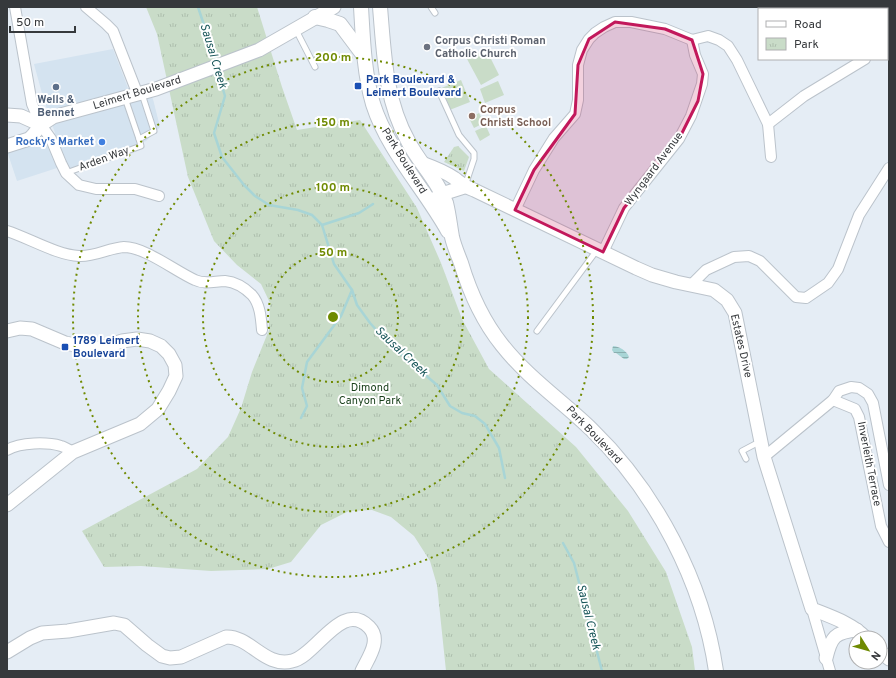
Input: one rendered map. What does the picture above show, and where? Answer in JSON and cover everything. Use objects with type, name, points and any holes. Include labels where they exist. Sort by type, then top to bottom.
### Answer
[{"type":"main road","name":"Park Boulevard","points":[[361,7],[367,80],[381,123],[401,158],[430,201],[452,238]]},
{"type":"main road","name":"Park Boulevard","points":[[380,7],[388,84],[398,120],[408,142],[442,194],[448,214],[452,238],[472,295],[490,329],[502,345],[524,369],[605,443],[642,487],[679,553],[694,588],[706,624],[716,671]]},
{"type":"main road","points":[[315,17],[340,24],[364,56]]},
{"type":"street","points":[[15,7],[32,104],[41,125],[51,139],[60,163],[66,173],[79,185],[96,189],[134,189],[159,196]]},
{"type":"street","points":[[86,7],[113,31],[140,94]]},
{"type":"street","name":"Leimert Boulevard","points":[[7,146],[29,139],[41,125],[53,117],[156,89],[259,50],[334,7]]},
{"type":"street","points":[[515,210],[534,170],[554,138],[575,114],[578,100],[578,64],[582,50],[595,33],[615,22],[631,22],[665,29],[692,40],[708,36],[719,40],[728,46],[737,60],[768,124],[771,157]]},
{"type":"street","name":"Wyngaard Avenue","points":[[600,251],[624,208],[679,139],[698,101],[703,74],[695,55],[692,40]]},
{"type":"street","points":[[768,124],[804,96],[863,60]]},
{"type":"street","points":[[7,115],[21,116],[41,125]]},
{"type":"street","name":"Estates Drive","points":[[422,163],[454,178],[464,187],[474,190],[600,251],[652,274],[714,290],[727,300],[735,313],[764,456],[828,665]]},
{"type":"street","points":[[691,285],[706,270],[734,257],[749,256],[760,261],[796,297],[806,298],[828,284],[838,269],[859,215],[889,168]]},
{"type":"street","points":[[430,201],[442,194],[464,187]]},
{"type":"street","points":[[7,231],[26,237],[55,250],[79,256],[123,247],[134,248],[197,281],[212,283],[226,281],[239,285],[253,296],[260,312],[262,330]]},
{"type":"street","points":[[7,331],[20,328],[32,329],[65,343],[91,348],[101,348],[122,341],[137,339],[150,341],[160,346],[169,354],[175,364],[176,376],[169,392],[158,409],[140,424],[73,452],[7,505]]},
{"type":"street","name":"Inverleith Terrace","points":[[764,456],[833,400],[839,391],[851,387],[859,388],[868,394],[873,403],[889,485]]},
{"type":"street","name":"Inverleith Terrace","points":[[833,400],[837,403],[847,405],[855,410],[859,417],[881,526],[889,542]]},
{"type":"street","points":[[7,450],[27,444],[44,444],[62,446],[73,452]]},
{"type":"street","points":[[812,609],[843,622],[856,630]]},
{"type":"street","points":[[7,652],[30,638],[42,633],[80,629],[114,623],[124,625],[162,656],[170,658],[181,657],[226,637],[234,637],[244,641],[268,658],[291,662],[304,656],[335,625],[346,620],[358,620],[366,624],[372,630],[375,640],[372,651],[362,671]]},
{"type":"street","points":[[828,665],[830,643],[837,635],[845,631],[848,632]]},
{"type":"lane","points":[[431,7],[435,13]]},
{"type":"lane","points":[[291,32],[314,67]]},
{"type":"lane","points":[[440,91],[459,135],[474,154],[474,159],[464,187]]},
{"type":"lane","points":[[125,98],[139,139],[154,131],[140,94]]},
{"type":"lane","name":"Arden Way","points":[[66,173],[141,146],[139,139]]},
{"type":"lane","points":[[537,332],[600,251]]},
{"type":"lane","points":[[746,459],[742,451],[761,441]]},
{"type":"highlighted area","points":[[615,22],[665,29],[692,40],[703,74],[698,101],[679,139],[624,208],[603,252],[515,210],[534,170],[575,114],[578,65],[589,39]]},
{"type":"shaded area","points":[[113,49],[128,88],[145,86],[153,99],[160,127],[146,141],[60,173],[57,168],[17,181],[7,151],[55,133],[34,64]]},
{"type":"shaded area","points":[[613,346],[622,349],[629,357],[624,359],[614,353],[612,350]]},
{"type":"green space","name":"Dimond Canyon Park","points":[[146,7],[257,7],[297,130],[360,120],[417,208],[441,263],[462,319],[489,369],[576,447],[628,511],[666,572],[692,647],[695,671],[446,671],[437,585],[430,561],[414,536],[391,517],[372,510],[349,511],[321,525],[291,562],[268,569],[211,571],[141,566],[104,567],[82,531],[197,469],[228,437],[241,408],[252,372],[269,330],[270,303],[261,284],[237,265],[214,241],[188,177],[157,34]]},
{"type":"green space","points":[[486,49],[499,75],[481,85],[467,59]]},
{"type":"green space","points":[[461,80],[470,102],[447,111],[439,89]]},
{"type":"green space","points":[[498,81],[504,95],[485,103],[480,89]]},
{"type":"green space","points":[[479,113],[484,123],[474,128],[469,118]]},
{"type":"green space","points":[[486,126],[490,135],[480,141],[475,131]]},
{"type":"green space","points":[[458,146],[469,157],[464,171],[444,162],[454,147]]},
{"type":"waterway","name":"Sausal Creek","points":[[198,7],[216,61]]},
{"type":"waterway","name":"Sausal Creek","points":[[217,70],[225,96],[214,133],[222,157],[244,185],[255,196],[269,205],[298,210],[312,215],[322,225],[334,264],[352,290],[357,305],[370,323],[389,344],[437,385],[450,406],[462,413],[475,416],[485,424],[499,448],[505,478]]},
{"type":"waterway","points":[[322,225],[359,213],[373,204]]},
{"type":"waterway","points":[[301,418],[307,406],[302,388],[307,362],[341,316],[352,290]]},
{"type":"waterway","name":"Sausal Creek","points":[[563,543],[574,563],[602,671]]},
{"type":"place","name":"Corpus Christi Roman Catholic Church","points":[[427,47]]},
{"type":"place","name":"Park Boulevard & Leimert Boulevard","points":[[358,86]]},
{"type":"place","name":"Wells & Bennet","points":[[56,87]]},
{"type":"place","name":"Corpus Christi School","points":[[472,116]]},
{"type":"place","name":"Rocky's Market","points":[[102,142]]},
{"type":"place","name":"1789 Leimert Boulevard","points":[[65,347]]}]
